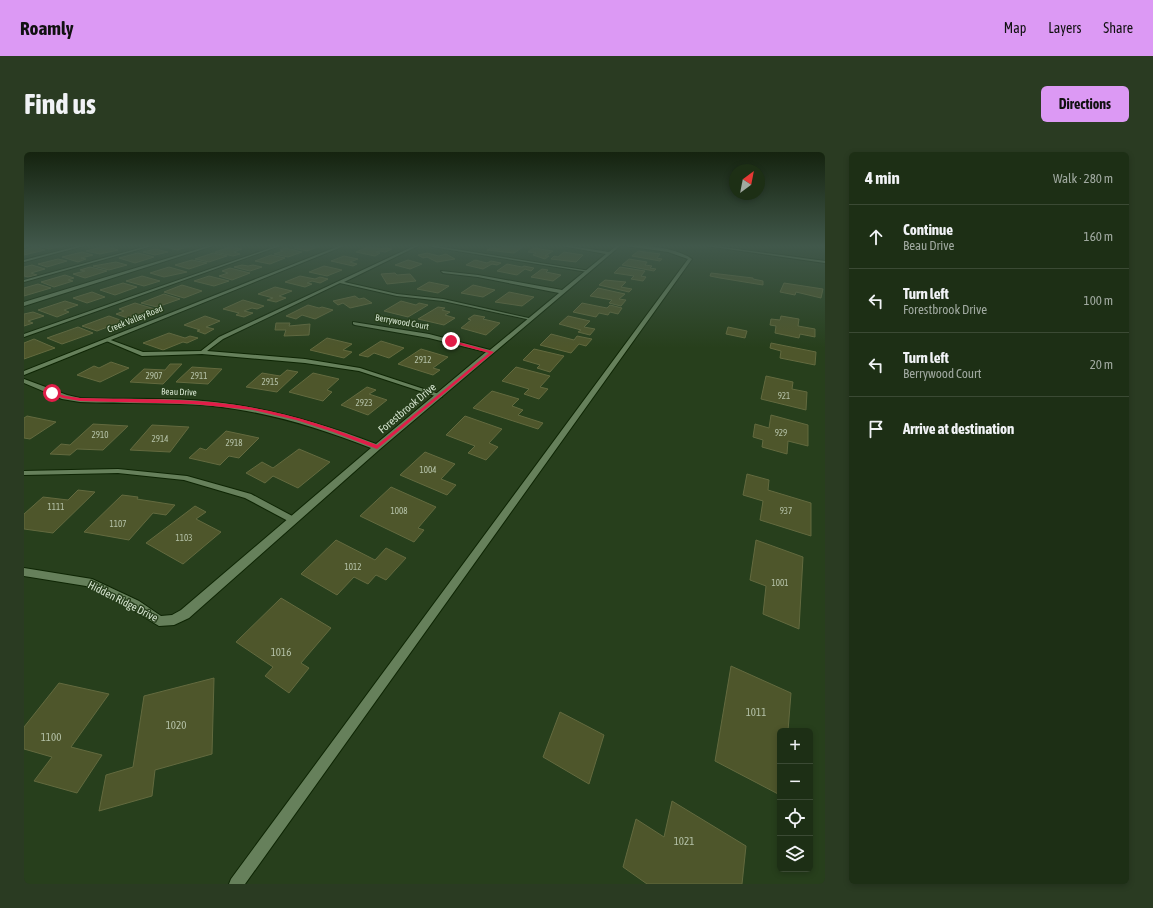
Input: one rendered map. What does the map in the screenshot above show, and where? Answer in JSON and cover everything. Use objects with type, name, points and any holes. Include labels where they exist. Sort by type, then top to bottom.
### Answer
[{"type":"street","points":[[24,304],[101,280]]},
{"type":"street","name":"Creek Valley Road","points":[[24,373],[256,280]]},
{"type":"street","points":[[500,280],[563,292]]},
{"type":"street","name":"Forestbrook Drive","points":[[174,620],[185,614],[377,447],[577,280]]},
{"type":"street","name":"Berrywood Court","points":[[355,323],[429,336],[492,352]]},
{"type":"street","name":"Beau Drive","points":[[24,382],[65,397],[80,400],[193,402],[253,409],[335,431],[377,447]]},
{"type":"street","name":"Hidden Ridge Drive","points":[[24,572],[88,582],[135,605],[159,621],[174,620]]},
{"type":"lane","points":[[24,336],[182,280]]},
{"type":"lane","points":[[202,352],[221,338],[344,280]]},
{"type":"lane","points":[[236,884],[674,280]]},
{"type":"lane","points":[[340,282],[397,295],[443,300],[531,319]]},
{"type":"lane","points":[[106,340],[142,354],[202,352],[305,361],[360,370],[440,396]]},
{"type":"lane","points":[[24,473],[118,471],[184,478],[248,496],[293,520]]},
{"type":"building","points":[[47,280],[73,281],[54,287],[41,282]]},
{"type":"building","points":[[157,280],[160,281],[144,286],[126,281]]},
{"type":"building","points":[[226,280],[229,281],[214,286],[194,281]]},
{"type":"building","points":[[290,280],[326,280],[320,283],[312,281],[307,283],[312,284],[305,287],[285,282]]},
{"type":"building","points":[[385,280],[416,281],[387,284]]},
{"type":"building","points":[[605,280],[626,282],[621,287],[632,289],[629,292],[599,285]]},
{"type":"building","points":[[734,280],[759,280],[763,281],[763,285]]},
{"type":"building","points":[[429,282],[449,286],[438,293],[417,289]]},
{"type":"building","points":[[123,283],[137,287],[115,295],[100,290]]},
{"type":"building","points":[[784,283],[823,289],[821,298],[796,292],[795,295],[780,292]]},
{"type":"building","points":[[38,284],[51,288],[24,296],[24,288]]},
{"type":"building","points":[[182,285],[202,291],[184,298],[164,292]]},
{"type":"building","points":[[473,285],[495,290],[483,297],[461,293]]},
{"type":"building","points":[[275,287],[292,291],[279,296],[286,298],[276,302],[267,300],[273,298],[258,294]]},
{"type":"building","points":[[598,288],[625,294],[619,299],[626,300],[621,306],[609,303],[612,300],[590,296]]},
{"type":"building","points":[[92,292],[105,297],[87,303],[73,298]]},
{"type":"building","points":[[509,292],[534,297],[522,306],[495,302]]},
{"type":"building","points":[[164,294],[180,299],[157,307],[141,303]]},
{"type":"building","points":[[355,296],[359,299],[364,298],[372,303],[350,308],[343,303],[338,305],[333,301]]},
{"type":"building","points":[[243,300],[264,306],[257,309],[252,308],[244,311],[253,313],[244,317],[236,315],[239,313],[223,309]]},
{"type":"building","points":[[65,301],[78,305],[64,310],[69,312],[57,317],[38,310]]},
{"type":"building","points":[[401,301],[416,305],[419,303],[428,305],[408,317],[384,311]]},
{"type":"building","points":[[135,303],[155,309],[130,319],[116,314],[124,311],[119,309]]},
{"type":"building","points":[[582,303],[607,308],[610,305],[622,308],[618,314],[610,312],[608,315],[599,313],[596,317],[573,312]]},
{"type":"building","points":[[308,305],[333,310],[315,319],[302,315],[296,319],[286,316]]},
{"type":"building","points":[[438,307],[445,308],[442,310],[450,312],[445,315],[455,318],[444,325],[418,319]]},
{"type":"building","points":[[33,312],[44,316],[28,321],[33,323],[24,326],[24,314]]},
{"type":"building","points":[[474,315],[485,317],[483,319],[500,323],[486,335],[461,328],[471,320],[468,319]]},
{"type":"building","points":[[109,316],[123,321],[97,331],[82,326]]},
{"type":"building","points":[[205,316],[220,321],[206,327],[214,329],[205,334],[197,331],[200,330],[184,325]]},
{"type":"building","points":[[568,316],[590,321],[584,327],[595,329],[590,335],[578,332],[581,330],[559,324]]},
{"type":"building","points":[[781,316],[799,319],[798,326],[815,329],[815,337],[800,334],[799,338],[775,333],[776,326],[770,325],[771,319],[780,320]]},
{"type":"building","points":[[276,323],[290,323],[289,326],[310,324],[309,335],[284,336],[286,330],[275,330]]},
{"type":"building","points":[[78,327],[93,333],[62,344],[47,338]]},
{"type":"building","points":[[728,327],[747,331],[745,338],[726,334]]},
{"type":"building","points":[[169,333],[185,338],[190,336],[198,338],[163,350],[143,343]]},
{"type":"building","points":[[551,334],[574,340],[577,336],[592,339],[586,346],[579,344],[571,353],[540,345]]},
{"type":"building","points":[[327,338],[352,344],[343,350],[352,352],[344,358],[310,350]]},
{"type":"building","points":[[34,339],[55,348],[24,359],[24,343]]},
{"type":"building","points":[[381,341],[404,348],[389,358],[374,353],[368,357],[359,355]]},
{"type":"building","points":[[771,343],[816,352],[815,365],[780,358],[781,351],[770,348]]},
{"type":"building","points":[[421,349],[448,357],[433,368],[440,370],[433,375],[398,364]]},
{"type":"building","points":[[534,349],[564,356],[550,372],[537,368],[540,365],[523,360]]},
{"type":"building","points":[[111,362],[129,368],[100,382],[77,375],[94,366],[99,368]]},
{"type":"building","points":[[170,364],[182,364],[163,384],[130,382],[144,369],[165,370]]},
{"type":"building","points":[[192,367],[222,369],[208,384],[176,382]]},
{"type":"building","points":[[516,367],[550,376],[540,387],[548,389],[539,399],[524,394],[529,389],[502,381]]},
{"type":"building","points":[[287,370],[298,372],[277,392],[246,387],[262,373],[280,376]]},
{"type":"building","points":[[313,373],[339,379],[327,390],[332,392],[323,401],[289,392]]},
{"type":"building","points":[[766,376],[793,382],[792,389],[807,392],[806,410],[761,399]]},
{"type":"building","points":[[367,387],[376,390],[369,394],[387,400],[368,415],[341,405]]},
{"type":"building","points":[[492,391],[519,399],[512,406],[523,410],[518,415],[543,423],[538,429],[473,408]]},
{"type":"building","points":[[771,415],[808,425],[808,446],[788,441],[787,454],[762,447],[763,440],[753,437],[755,424],[769,428]]},
{"type":"building","points":[[27,416],[56,422],[30,439],[24,438],[24,418]]},
{"type":"building","points":[[465,416],[502,429],[489,443],[498,447],[486,460],[468,453],[475,446],[446,435]]},
{"type":"building","points":[[93,424],[128,426],[103,450],[77,449],[70,455],[50,454],[61,444],[70,445]]},
{"type":"building","points":[[152,425],[189,427],[170,452],[130,450]]},
{"type":"building","points":[[226,431],[259,438],[239,458],[229,456],[220,465],[189,458],[200,448],[206,450]]},
{"type":"building","points":[[299,449],[330,462],[298,488],[273,476],[265,483],[246,473],[262,462],[273,468]]},
{"type":"building","points":[[425,452],[455,464],[441,479],[456,485],[447,495],[400,475]]},
{"type":"building","points":[[747,474],[769,480],[768,490],[811,503],[811,536],[760,520],[763,501],[743,495]]},
{"type":"building","points":[[391,487],[436,507],[418,528],[424,530],[414,542],[360,516]]},
{"type":"building","points":[[78,490],[95,492],[53,533],[24,529],[24,514],[43,497],[68,500]]},
{"type":"building","points":[[122,495],[175,505],[166,515],[153,513],[129,540],[84,532]]},
{"type":"building","points":[[195,506],[206,512],[196,519],[221,532],[183,564],[146,543]]},
{"type":"building","points":[[336,540],[375,560],[386,548],[406,558],[386,580],[376,575],[368,584],[354,577],[337,595],[301,574]]},
{"type":"building","points":[[756,540],[803,557],[799,629],[763,614],[766,586],[750,580]]},
{"type":"building","points":[[281,598],[331,628],[301,663],[309,668],[289,693],[265,676],[273,667],[236,642]]},
{"type":"building","points":[[731,666],[791,693],[788,728],[777,728],[777,793],[715,761]]},
{"type":"building","points":[[214,678],[212,754],[155,770],[152,796],[99,811],[106,775],[133,767],[144,696]]},
{"type":"building","points":[[59,683],[109,694],[71,747],[102,755],[77,793],[34,781],[52,757],[24,749],[24,727]]},
{"type":"building","points":[[560,712],[604,735],[589,784],[543,757]]},
{"type":"building","points":[[672,801],[746,846],[742,884],[647,884],[623,867],[636,819],[664,837]]},
{"type":"route","points":[[52,393],[80,400],[193,402],[253,409],[298,419],[377,447],[492,352],[451,341]]}]
